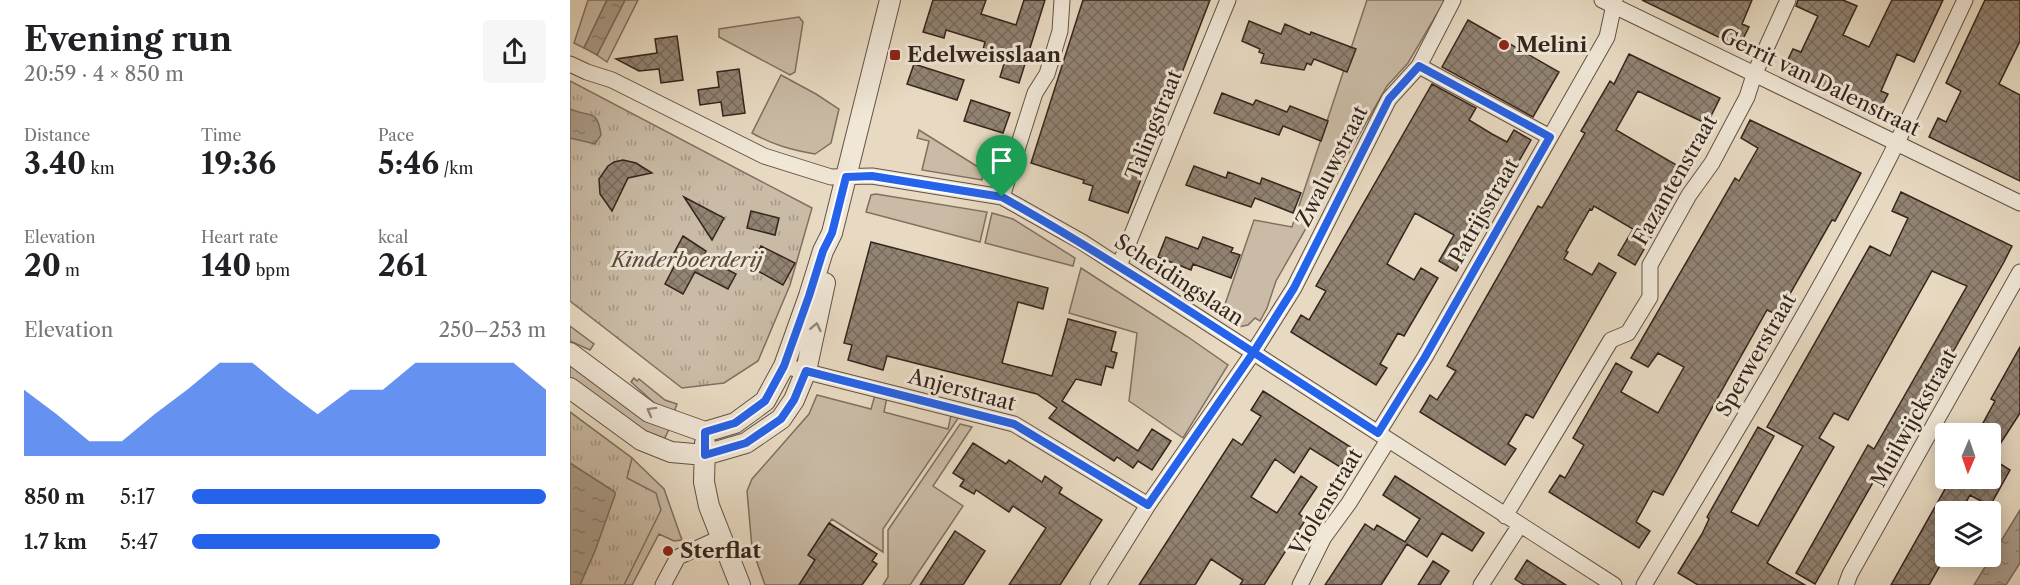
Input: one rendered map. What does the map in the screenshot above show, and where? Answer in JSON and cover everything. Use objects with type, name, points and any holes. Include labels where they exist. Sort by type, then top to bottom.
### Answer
[{"type":"street","points":[[570,353],[649,412],[705,432],[735,423],[765,401],[784,366],[823,251],[832,233],[890,0]]},
{"type":"street","points":[[1002,197],[1035,93],[1047,74],[1060,31],[1062,0]]},
{"type":"street","name":"Talingstraat","points":[[1119,266],[1228,0]]},
{"type":"street","name":"Zwaluwstraat","points":[[1098,585],[1148,505],[1253,353],[1299,280],[1389,99],[1419,66],[1453,0]]},
{"type":"street","name":"Fazantenstraat","points":[[1505,516],[1611,340],[1628,333],[1650,297],[1650,265],[1689,195],[1712,163],[1747,97],[1788,0]]},
{"type":"street","name":"Sperwerstraat","points":[[1644,585],[1707,482],[1850,232],[1897,142],[1965,0]]},
{"type":"street","name":"Gerrit van Dalenstraat","points":[[1611,2],[1755,75],[2020,203]]},
{"type":"street","name":"Patrijsstraat","points":[[1383,437],[1425,357],[1607,37],[1611,2]]},
{"type":"street","name":"Scheidingslaan","points":[[570,64],[612,80],[764,156],[831,177],[872,176],[1002,197],[1082,242],[1614,585]]},
{"type":"street","points":[[1419,66],[1550,137]]},
{"type":"street","points":[[570,388],[641,440],[671,452],[705,455],[746,443],[781,419],[794,400],[806,371],[832,249],[832,233]]},
{"type":"street","name":"Muilwijckstraat","points":[[1846,585],[1850,574],[2020,272]]},
{"type":"street","name":"Anjerstraat","points":[[784,366],[1014,424],[1148,505]]},
{"type":"street","points":[[705,432],[704,482],[709,506],[740,585]]},
{"type":"street","name":"Violenstraat","points":[[1300,585],[1324,537],[1348,503],[1383,437]]},
{"type":"street","points":[[1481,585],[1520,525]]},
{"type":"street","points":[[663,585],[678,557],[720,538]]},
{"type":"green space","points":[[588,0],[607,0],[584,48],[574,43]]},
{"type":"green space","points":[[625,0],[638,0],[607,62],[597,55]]},
{"type":"green space","points":[[1367,0],[1445,0],[1408,63],[1387,86],[1276,281],[1260,321],[1255,318],[1248,325],[1238,327],[1221,316],[1254,220],[1292,227]]},
{"type":"green space","points":[[799,17],[803,22],[795,72],[790,75],[719,37],[719,29]]},
{"type":"green space","points":[[781,75],[839,109],[831,143],[815,154],[767,141],[752,133]]},
{"type":"green space","name":"Kinderboerderij","points":[[570,81],[812,208],[790,285],[758,361],[724,383],[682,388],[570,301]]},
{"type":"green space","points":[[919,130],[983,170],[982,180],[922,170],[929,141],[917,138]]},
{"type":"green space","points":[[871,195],[987,212],[980,242],[866,212]]},
{"type":"green space","points":[[992,213],[1013,219],[1075,258],[1073,266],[985,243]]},
{"type":"green space","points":[[1081,268],[1228,365],[1183,438],[1129,401],[1137,333],[1069,313]]},
{"type":"green space","points":[[570,326],[594,344],[590,350],[570,341]]},
{"type":"green space","points":[[570,361],[669,429],[663,442],[644,434],[570,380]]},
{"type":"green space","points":[[634,378],[637,381],[639,379],[665,400],[677,404],[673,415],[661,409],[631,382]]},
{"type":"green space","points":[[817,395],[871,409],[875,395],[887,397],[884,412],[948,429],[951,415],[959,417],[883,529],[883,552],[832,519],[809,554],[815,560],[799,585],[765,585],[752,548],[747,491],[752,479],[809,414]]},
{"type":"green space","points":[[570,412],[632,458],[664,489],[682,540],[674,541],[659,534],[632,585],[580,585]]},
{"type":"green space","points":[[570,412],[632,458],[627,478],[656,493],[661,510],[624,585],[570,585]]},
{"type":"green space","points":[[960,424],[972,427],[933,486],[963,506],[910,585],[883,585],[888,577],[888,530]]},
{"type":"water","points":[[607,0],[625,0],[597,55],[584,48]]},
{"type":"water","points":[[570,109],[591,115],[597,120],[601,135],[595,144],[570,138]]},
{"type":"water","points":[[570,463],[615,492],[595,551],[580,585],[570,585]]},
{"type":"water","points":[[2020,510],[2020,563],[2006,585],[1974,585],[1985,567],[2001,567],[2001,541]]},
{"type":"building","points":[[933,0],[986,0],[981,14],[1016,25],[1024,0],[1045,0],[1019,83],[1000,77],[1004,64],[981,57],[985,42],[946,30],[944,38],[923,32]]},
{"type":"building","points":[[1083,0],[1210,0],[1128,213],[1089,200],[1093,186],[1083,183],[1084,180],[1031,163]]},
{"type":"building","points":[[1642,0],[1752,0],[1742,24],[1749,27],[1739,47]]},
{"type":"building","points":[[1798,0],[1843,0],[1857,6],[1843,35],[1869,47],[1892,0],[1943,0],[1914,62],[1897,54],[1881,91],[1888,94],[1878,113],[1784,68],[1793,49],[1801,52],[1818,16],[1796,6]]},
{"type":"building","points":[[1985,0],[2020,0],[2020,41],[1999,84],[2020,95],[2020,181],[1929,137],[1938,118],[1946,122],[1961,91],[1946,83]]},
{"type":"building","points":[[1468,20],[1559,72],[1533,117],[1442,67]]},
{"type":"building","points":[[1249,21],[1281,34],[1285,24],[1310,35],[1311,32],[1356,49],[1347,72],[1314,59],[1311,65],[1307,63],[1304,70],[1261,63],[1264,54],[1259,52],[1260,49],[1242,41]]},
{"type":"building","points":[[677,36],[683,80],[661,83],[659,69],[639,71],[616,59],[657,53],[655,39]]},
{"type":"building","points":[[1629,54],[1720,98],[1707,124],[1638,91],[1616,130],[1685,170],[1674,190],[1677,192],[1635,265],[1618,255],[1633,229],[1594,206],[1592,210],[1590,209],[1566,251],[1568,252],[1564,259],[1592,275],[1599,263],[1616,273],[1533,418],[1526,414],[1508,444],[1516,449],[1505,465],[1420,412],[1430,395],[1437,400],[1456,371],[1447,366],[1538,206],[1542,208],[1585,133],[1581,131],[1610,81],[1614,84]]},
{"type":"building","points":[[914,64],[964,80],[957,100],[907,84]]},
{"type":"building","points":[[739,69],[745,113],[723,116],[721,102],[700,105],[698,90],[719,87],[717,72]]},
{"type":"building","points":[[1432,84],[1476,108],[1469,120],[1492,134],[1507,142],[1514,130],[1531,140],[1456,271],[1439,261],[1454,235],[1415,213],[1387,264],[1414,280],[1421,268],[1438,278],[1404,336],[1398,333],[1380,364],[1387,368],[1376,385],[1291,332],[1301,315],[1309,320],[1326,291],[1316,286]]},
{"type":"building","points":[[1222,93],[1253,105],[1256,100],[1287,112],[1290,106],[1328,121],[1321,141],[1283,126],[1279,135],[1214,113]]},
{"type":"building","points":[[971,100],[1010,113],[1003,133],[964,121]]},
{"type":"building","points":[[1750,120],[1861,173],[1778,315],[1767,310],[1663,495],[1653,491],[1636,522],[1650,531],[1639,548],[1549,492],[1560,475],[1565,478],[1584,445],[1573,438],[1616,363],[1632,372],[1621,392],[1658,413],[1684,367],[1658,353],[1648,367],[1631,358],[1735,178],[1739,181],[1758,148],[1741,138]]},
{"type":"building","points":[[623,160],[636,163],[652,173],[628,178],[612,211],[600,194],[599,179],[608,166]]},
{"type":"building","points":[[1194,166],[1226,178],[1228,172],[1260,184],[1262,178],[1301,193],[1293,213],[1255,198],[1251,207],[1186,185]]},
{"type":"building","points":[[1901,192],[2012,246],[2004,262],[1895,454],[1891,451],[1815,584],[1796,573],[1868,445],[1874,449],[1967,286],[1932,271],[1848,420],[1834,413],[1819,438],[1834,447],[1767,563],[1805,585],[1698,585],[1678,573],[1702,534],[1709,519],[1707,517],[1758,427],[1774,436],[1731,512],[1758,526],[1803,446],[1767,427],[1870,246],[1890,256],[1908,218],[1892,211]]},
{"type":"building","points":[[684,197],[724,218],[712,240]]},
{"type":"building","points":[[751,211],[779,218],[775,235],[747,228]]},
{"type":"building","points":[[683,236],[706,251],[703,257],[736,274],[728,289],[695,272],[683,294],[665,284],[678,259],[674,253]]},
{"type":"building","points":[[1166,237],[1198,249],[1203,237],[1233,248],[1231,252],[1240,255],[1231,278],[1193,264],[1191,270],[1158,257]]},
{"type":"building","points":[[871,242],[1048,288],[1043,309],[1018,302],[1002,363],[1052,376],[1068,319],[1116,332],[1111,351],[1117,353],[1113,368],[1106,366],[1101,385],[1076,379],[1062,401],[1138,451],[1152,429],[1171,441],[1152,470],[1138,461],[1133,468],[1117,457],[1114,461],[1049,418],[1057,408],[1037,394],[887,356],[883,370],[848,360],[852,345],[844,343]]},
{"type":"building","points":[[761,246],[795,263],[783,285],[758,271],[748,271]]},
{"type":"building","points":[[2020,347],[2020,413],[2001,442],[2001,423],[1983,423],[1995,401],[1991,399]]},
{"type":"building","points":[[1263,391],[1352,448],[1340,467],[1310,448],[1294,473],[1275,459],[1251,497],[1277,513],[1301,476],[1317,487],[1299,514],[1306,519],[1264,585],[1240,585],[1243,580],[1211,559],[1195,585],[1139,585],[1233,439],[1242,445],[1261,416],[1251,410]]},
{"type":"building","points":[[973,443],[1006,464],[1009,460],[1042,482],[1045,476],[1062,488],[1059,493],[1102,520],[1060,585],[1009,585],[1046,528],[1013,506],[1009,512],[976,490],[974,494],[960,486],[964,480],[953,473]]},
{"type":"building","points":[[2001,464],[2010,470],[2001,486]]},
{"type":"building","points":[[1395,476],[1484,533],[1472,551],[1442,533],[1427,557],[1407,544],[1381,585],[1325,585],[1365,524],[1374,530],[1377,525],[1405,542],[1420,519],[1383,495]]},
{"type":"building","points":[[1945,489],[1999,489],[1993,501],[1981,501],[1970,495],[1967,501],[1938,501]]},
{"type":"building","points":[[1935,507],[1935,567],[1939,567],[1929,585],[1891,585]]},
{"type":"building","points":[[829,523],[877,554],[872,561],[877,564],[862,585],[799,585],[815,560],[808,555]]},
{"type":"building","points":[[955,531],[985,551],[963,585],[920,585]]},
{"type":"building","points":[[1527,560],[1566,585],[1524,585],[1515,579]]},
{"type":"building","points":[[1433,561],[1449,571],[1440,585],[1418,585]]},
{"type":"place","name":"Melini","points":[[1504,45]]},
{"type":"place","name":"Edelweisslaan","points":[[895,55]]},
{"type":"place","name":"Sterflat","points":[[668,551]]},
{"type":"route","points":[[1002,197],[872,176],[846,177],[832,233],[823,251],[784,366],[765,401],[735,423],[705,432],[705,455],[746,443],[781,419],[794,400],[806,371],[1014,424],[1148,505],[1253,353],[1299,280],[1389,99],[1419,66],[1550,137],[1425,357],[1378,433],[1253,353],[1082,242],[1002,197]]}]
